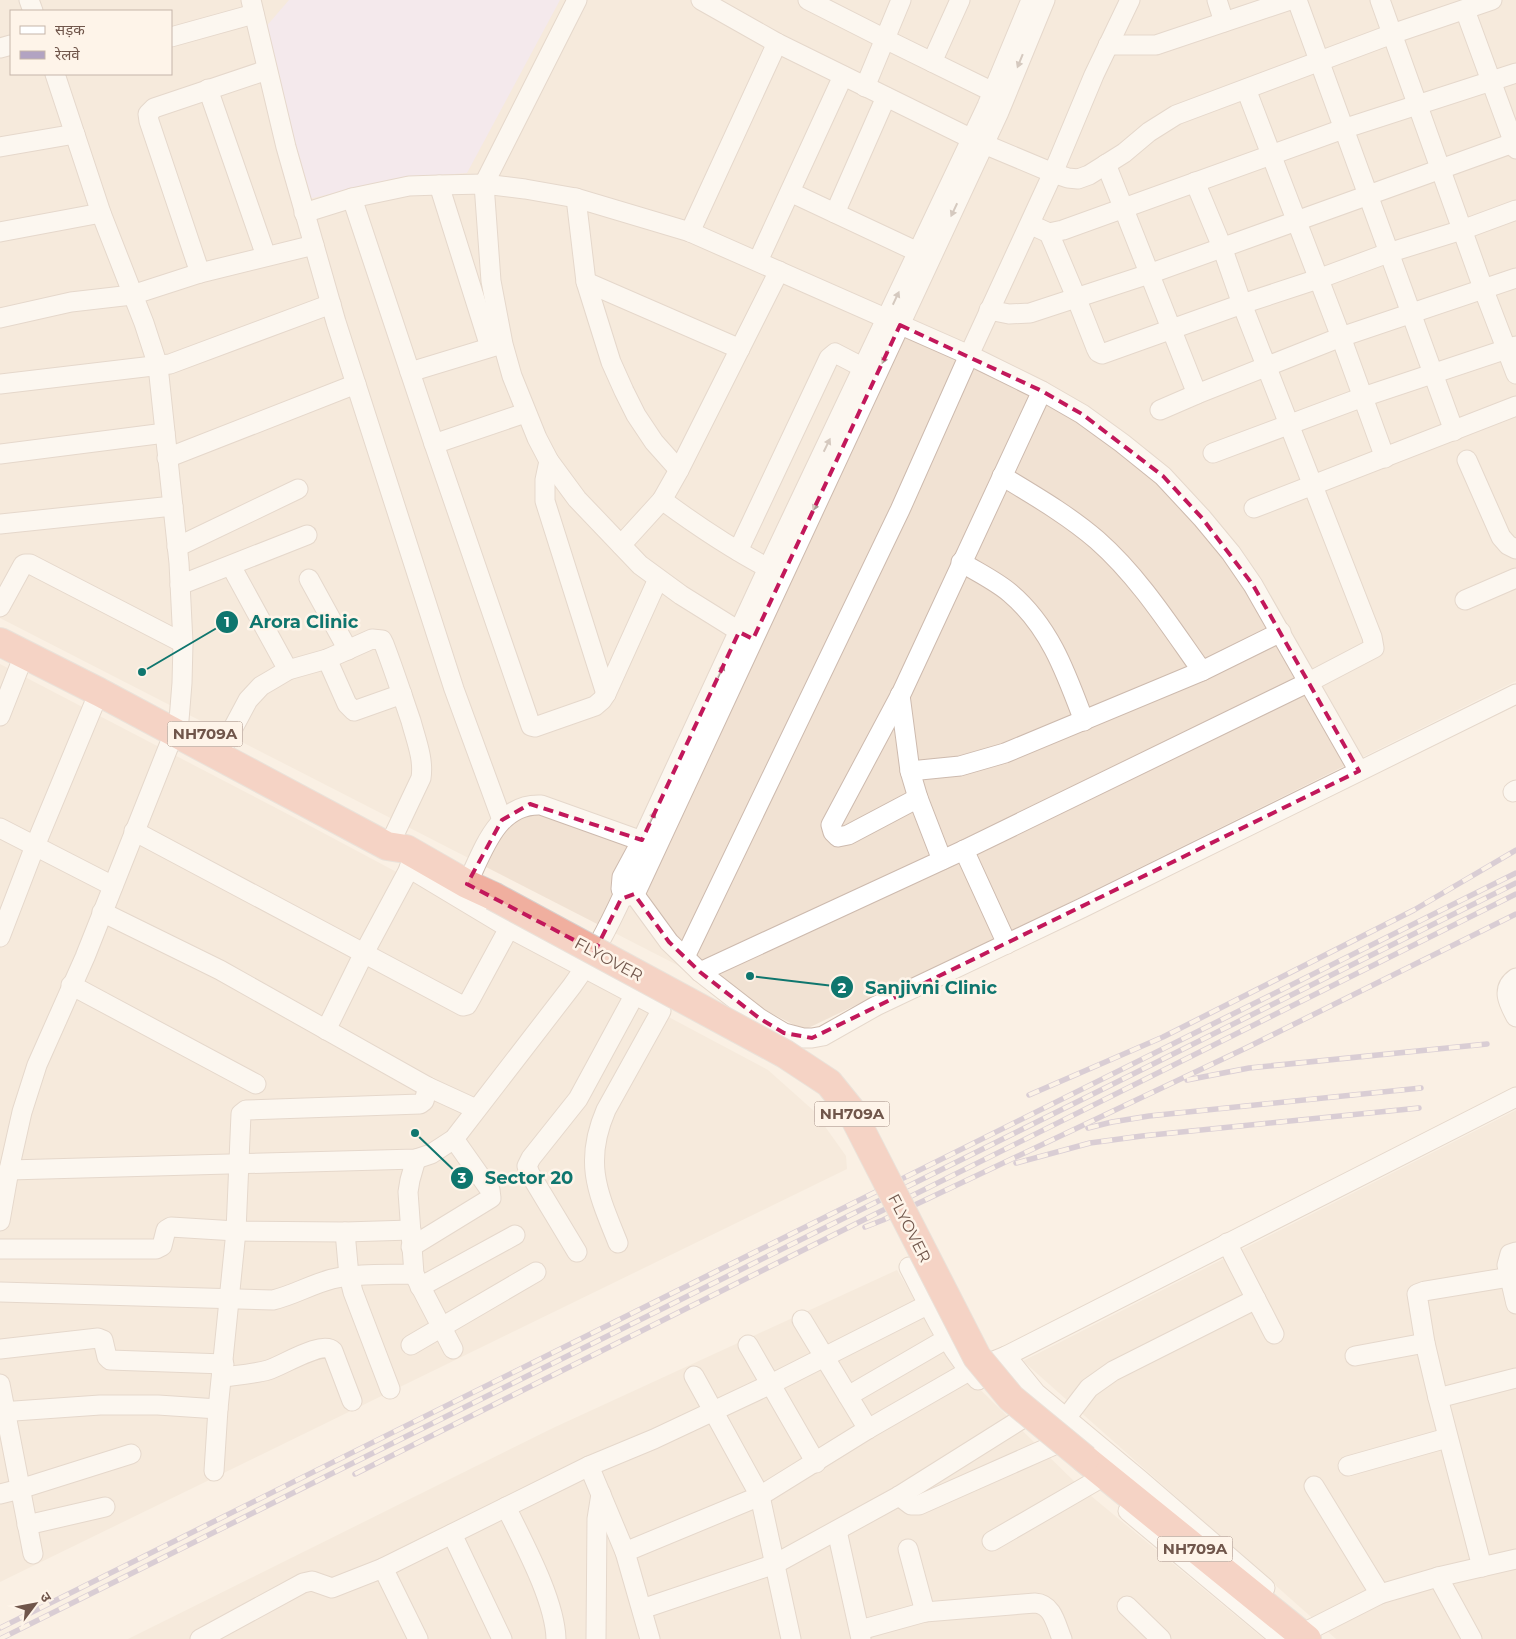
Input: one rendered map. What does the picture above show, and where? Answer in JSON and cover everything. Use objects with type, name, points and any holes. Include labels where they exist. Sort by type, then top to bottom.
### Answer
[{"type":"highway","name":"NH709A","points":[[0,627],[403,851],[467,884]]},
{"type":"highway","name":"NH709A","points":[[0,642],[99,692],[224,745],[403,851]]},
{"type":"highway","name":"FLYOVER","points":[[467,884],[493,896],[785,1054],[829,1083],[850,1109],[977,1357],[1011,1398],[1296,1637]]},
{"type":"street","points":[[496,346],[484,184],[577,0]]},
{"type":"street","points":[[701,0],[777,44],[978,142],[1053,173],[1078,178],[1089,175],[1106,164],[1176,114],[1246,90],[1392,34],[1492,0]]},
{"type":"street","points":[[808,0],[993,92]]},
{"type":"street","points":[[865,87],[901,0]]},
{"type":"street","points":[[932,62],[960,0]]},
{"type":"street","points":[[9,1170],[416,1159],[431,1154],[454,1139],[585,968],[629,894],[649,843],[978,142],[993,92],[1031,0]]},
{"type":"street","points":[[746,636],[768,568],[864,368],[893,322],[918,252],[978,142],[1000,112],[1044,0]]},
{"type":"street","points":[[685,957],[900,510],[989,310],[1053,173],[1108,45],[1130,0]]},
{"type":"street","points":[[1217,0],[1224,22]]},
{"type":"street","points":[[1108,45],[1156,45],[1290,0]]},
{"type":"street","points":[[1297,0],[1454,431]]},
{"type":"street","points":[[1380,0],[1483,288],[1511,347],[1516,374]]},
{"type":"street","points":[[172,37],[252,7],[286,147],[331,304],[454,689],[502,820]]},
{"type":"street","points":[[989,310],[1021,314],[1149,274],[1440,169],[1515,144],[1465,10]]},
{"type":"street","points":[[690,232],[777,44]]},
{"type":"street","points":[[200,273],[148,114],[154,108],[267,70]]},
{"type":"street","points":[[1049,234],[1343,129],[1516,73]]},
{"type":"street","points":[[0,1221],[22,1112],[35,1072],[71,985],[85,957],[176,726],[182,683],[183,643],[180,586],[158,366],[101,213],[55,75]]},
{"type":"street","points":[[758,261],[843,76]]},
{"type":"street","points":[[208,89],[266,256]]},
{"type":"street","points":[[1246,90],[1364,396],[1385,458]]},
{"type":"street","points":[[835,213],[886,97]]},
{"type":"street","points":[[0,147],[75,134]]},
{"type":"street","points":[[1106,164],[1197,394]]},
{"type":"street","points":[[700,972],[964,850],[1310,682],[1374,648],[1374,642],[1291,425],[1195,182]]},
{"type":"street","points":[[304,213],[352,198],[410,186],[484,184],[576,198],[690,232],[969,355],[1042,391],[1082,414],[1122,443],[1162,476],[1202,518],[1231,553],[1253,585],[1359,771]]},
{"type":"street","points":[[439,185],[496,346],[512,376],[526,413],[549,461],[577,499],[640,565],[658,579],[746,636]]},
{"type":"street","points":[[790,192],[918,252]]},
{"type":"street","points":[[352,198],[529,725],[534,727],[594,706],[602,700],[658,579]]},
{"type":"street","points":[[576,198],[586,282],[611,362],[636,415],[654,442],[679,470]]},
{"type":"street","points":[[1030,224],[1049,234],[1096,348],[1102,354],[1516,210]]},
{"type":"street","points":[[0,232],[101,213]]},
{"type":"street","points":[[0,318],[71,302],[132,295],[200,273],[314,245]]},
{"type":"street","points":[[621,544],[662,500],[779,271]]},
{"type":"street","points":[[1160,410],[1267,365],[1341,337],[1516,278]]},
{"type":"street","points":[[586,282],[740,349]]},
{"type":"street","points":[[0,384],[179,362],[331,304]]},
{"type":"street","points":[[410,372],[496,346]]},
{"type":"street","points":[[1213,453],[1364,396],[1511,347]]},
{"type":"street","points":[[738,551],[829,358],[836,353],[864,368]]},
{"type":"street","points":[[168,458],[356,384]]},
{"type":"street","points":[[918,798],[848,835],[838,837],[833,832],[831,825],[900,695],[1042,391]]},
{"type":"street","points":[[1254,508],[1516,406]]},
{"type":"street","points":[[434,444],[526,413]]},
{"type":"street","points":[[0,454],[164,433]]},
{"type":"street","points":[[1467,460],[1501,537],[1508,545],[1516,549]]},
{"type":"street","points":[[549,461],[545,480],[545,501],[606,694]]},
{"type":"street","points":[[1002,476],[1073,520],[1098,541],[1145,592],[1202,671]]},
{"type":"street","points":[[177,547],[298,489]]},
{"type":"street","points":[[662,500],[700,528],[768,568]]},
{"type":"street","points":[[0,524],[173,506]]},
{"type":"street","points":[[180,586],[306,535]]},
{"type":"street","points":[[961,562],[1009,592],[1026,609],[1047,636],[1062,664],[1084,721]]},
{"type":"street","points":[[0,607],[23,566],[30,564],[183,643]]},
{"type":"street","points":[[231,566],[288,670]]},
{"type":"street","points":[[1465,600],[1516,578]]},
{"type":"street","points":[[309,579],[348,650]]},
{"type":"street","points":[[910,771],[960,766],[1005,753],[1202,671],[1281,632]]},
{"type":"street","points":[[224,745],[248,700],[261,686],[288,670],[327,659],[372,639],[382,640],[418,744],[422,770],[421,778],[403,851],[364,953],[326,1030]]},
{"type":"street","points":[[0,716],[24,655]]},
{"type":"street","points":[[327,659],[347,704],[354,712],[402,694]]},
{"type":"street","points":[[0,937],[35,846],[99,692]]},
{"type":"street","points":[[629,894],[660,931],[700,972],[760,1018],[784,1033],[802,1038],[823,1036],[876,1006],[1007,944],[1516,694]]},
{"type":"street","points":[[900,695],[910,771],[918,798],[942,860]]},
{"type":"street","points":[[467,884],[494,831],[502,820],[516,808],[530,804],[541,805],[649,843]]},
{"type":"street","points":[[0,828],[113,886]]},
{"type":"street","points":[[134,831],[462,1006],[467,1005],[509,928]]},
{"type":"street","points":[[964,850],[1007,944]]},
{"type":"street","points":[[403,851],[509,928],[658,1006],[660,1011],[606,1110],[600,1125],[594,1162],[594,1175],[618,1243]]},
{"type":"street","points":[[102,912],[220,970],[428,1087],[476,1109]]},
{"type":"street","points":[[1516,978],[1507,987],[1506,995],[1516,1017]]},
{"type":"street","points":[[71,985],[256,1084]]},
{"type":"street","points":[[577,1252],[527,1166],[531,1158],[578,1099],[635,994]]},
{"type":"street","points":[[214,1471],[218,1410],[236,1231],[241,1114],[244,1110],[342,1105],[420,1104],[424,1100],[428,1087]]},
{"type":"street","points":[[625,1552],[760,1496],[868,1429],[969,1371],[1006,1356],[1516,1097]]},
{"type":"street","points":[[0,1249],[156,1249],[162,1246],[166,1230],[171,1227],[236,1231],[345,1232],[411,1238],[492,1198],[490,1190],[454,1139]]},
{"type":"street","points":[[416,1159],[408,1192],[411,1238],[417,1281],[453,1349]]},
{"type":"street","points":[[345,1232],[349,1276],[359,1310],[390,1389]]},
{"type":"street","points":[[0,1292],[274,1300],[322,1282],[349,1276],[417,1281],[515,1235]]},
{"type":"street","points":[[1227,1243],[1274,1334]]},
{"type":"street","points":[[1516,1252],[1510,1254],[1507,1265],[1516,1304]]},
{"type":"street","points":[[909,1267],[948,1338],[969,1371],[1020,1420],[1094,1482],[1296,1637]]},
{"type":"street","points":[[411,1345],[536,1272]]},
{"type":"street","points":[[1482,1567],[1447,1438],[1425,1343],[1418,1294],[1425,1291],[1510,1277]]},
{"type":"street","points":[[1066,1418],[1089,1388],[1113,1371],[1256,1299]]},
{"type":"street","points":[[211,1636],[303,1583],[312,1581],[332,1588],[383,1568],[589,1466],[771,1384],[929,1304]]},
{"type":"street","points":[[802,1320],[868,1429]]},
{"type":"street","points":[[0,1349],[98,1338],[104,1340],[107,1357],[110,1360],[223,1370],[266,1370],[320,1348],[330,1348],[333,1351],[352,1401]]},
{"type":"street","points":[[848,1396],[948,1338]]},
{"type":"street","points":[[1355,1356],[1425,1343]]},
{"type":"street","points":[[748,1345],[816,1463]]},
{"type":"street","points":[[1006,1356],[1036,1393],[1139,1479],[1296,1637]]},
{"type":"street","points":[[694,1376],[760,1496],[790,1639]]},
{"type":"street","points":[[1438,1398],[1516,1378]]},
{"type":"street","points":[[0,1384],[2,1411],[20,1489],[32,1554]]},
{"type":"street","points":[[2,1411],[100,1405],[158,1405],[218,1410]]},
{"type":"street","points":[[642,1609],[775,1564],[899,1496],[1020,1420]]},
{"type":"street","points":[[1348,1466],[1447,1438]]},
{"type":"street","points":[[899,1496],[911,1505],[919,1505],[1052,1446]]},
{"type":"street","points":[[0,1494],[131,1454]]},
{"type":"street","points":[[589,1466],[625,1552],[650,1639]]},
{"type":"street","points":[[992,1542],[1094,1482]]},
{"type":"street","points":[[1314,1486],[1380,1594]]},
{"type":"street","points":[[596,1639],[597,1519],[601,1493]]},
{"type":"street","points":[[27,1525],[105,1507]]},
{"type":"street","points":[[506,1507],[536,1571],[553,1620],[556,1639]]},
{"type":"street","points":[[837,1531],[861,1635],[925,1612],[1041,1603],[1049,1607],[1062,1639]]},
{"type":"street","points":[[452,1534],[502,1639]]},
{"type":"street","points":[[908,1549],[925,1612]]},
{"type":"street","points":[[1296,1637],[1380,1594],[1438,1577],[1516,1559]]},
{"type":"street","points":[[383,1568],[418,1639]]},
{"type":"street","points":[[1438,1577],[1472,1639]]},
{"type":"street","points":[[1127,1606],[1161,1639]]},
{"type":"highlighted area","points":[[900,325],[1042,391],[1082,414],[1163,476],[1202,518],[1253,585],[1359,771],[812,1038],[784,1033],[759,1018],[700,972],[669,942],[634,894],[621,899],[595,951],[467,884],[502,820],[530,804],[642,840],[739,632],[753,639]]},
{"type":"shaded area","points":[[0,0],[1516,0],[1516,681],[1040,917],[804,1030],[0,618]]},
{"type":"shaded area","points":[[289,0],[560,0],[467,173],[402,178],[308,199],[264,29]]},
{"type":"shaded area","points":[[0,664],[299,820],[768,1070],[814,1111],[846,1156],[847,1169],[0,1582]]},
{"type":"shaded area","points":[[1516,1110],[1516,1639],[1336,1639],[1023,1361]]},
{"type":"shaded area","points":[[897,1270],[952,1362],[1079,1486],[1264,1639],[128,1639],[553,1428]]},
{"type":"railway","points":[[1029,1095],[1163,1037],[1414,910],[1516,850]]},
{"type":"railway","points":[[0,1628],[1516,873]]},
{"type":"railway","points":[[0,1639],[1516,883]]},
{"type":"railway","points":[[355,1474],[1516,894]]},
{"type":"railway","points":[[865,1227],[1246,1048],[1516,914]]},
{"type":"railway","points":[[1187,1080],[1249,1068],[1487,1044]]},
{"type":"railway","points":[[1088,1128],[1149,1116],[1421,1088]]},
{"type":"railway","points":[[1016,1163],[1090,1143],[1419,1108]]},
{"type":"place","name":"Arora Clinic","points":[[142,672]]},
{"type":"place","name":"Sanjivni Clinic","points":[[750,976]]},
{"type":"place","name":"Sector 20","points":[[415,1133]]}]
